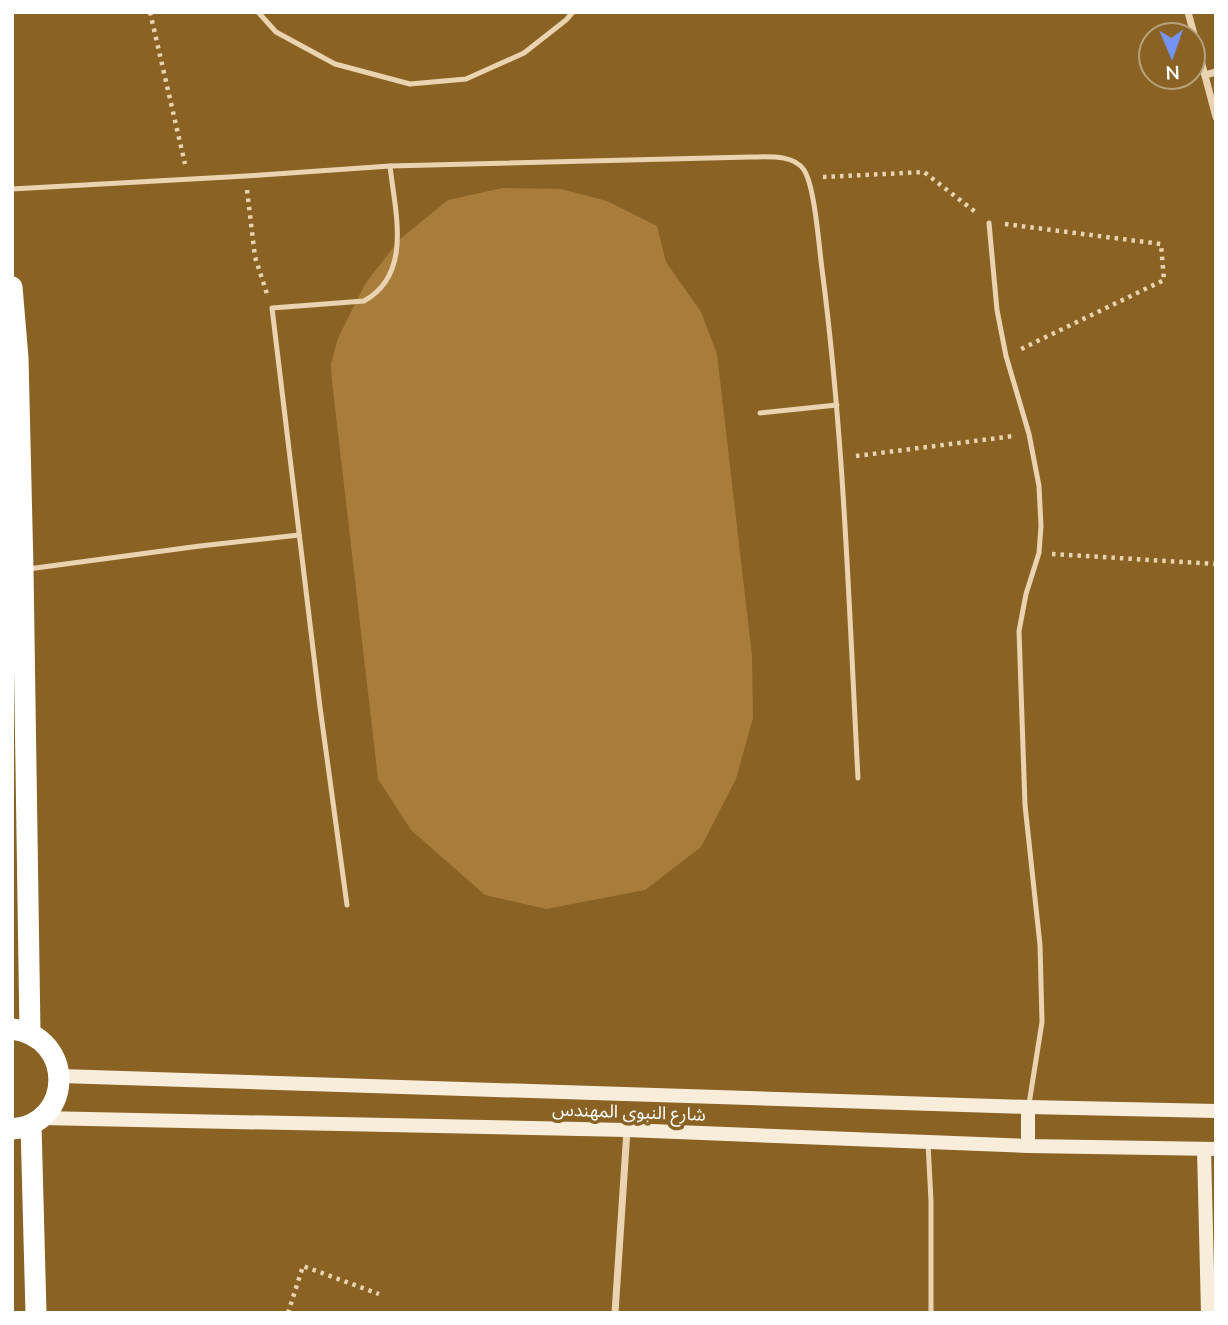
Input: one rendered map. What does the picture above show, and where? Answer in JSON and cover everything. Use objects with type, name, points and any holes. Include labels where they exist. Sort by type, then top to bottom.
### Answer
[{"type":"highway","points":[[12,287],[18,358],[23,569],[21,1031],[42,1041],[51,1051],[60,1076],[58,1092],[52,1106],[28,1124],[36,1313]]},
{"type":"street","points":[[1207,83],[1216,117]]},
{"type":"street","name":"شارع النبوى المهندس","points":[[60,1076],[1216,1111]]},
{"type":"street","points":[[1028,1107],[1028,1146]]},
{"type":"street","name":"شارع النبوى المهندس","points":[[28,1124],[627,1130],[928,1143],[1210,1149]]},
{"type":"street","points":[[615,1313],[627,1130]]},
{"type":"street","points":[[1208,1313],[1211,1296],[1210,1149]]},
{"type":"lane","points":[[258,12],[276,32],[335,64],[410,84],[466,79],[524,53],[573,12]]},
{"type":"lane","points":[[12,189],[390,166],[750,157],[778,157],[794,161],[808,177],[819,244],[837,405],[858,778]]},
{"type":"lane","points":[[347,905],[320,707],[272,308],[364,301],[374,296],[386,283],[396,260],[397,231],[390,166]]},
{"type":"lane","points":[[989,222],[997,310],[1006,356],[1029,434],[1039,486],[1041,526],[1039,553],[1026,594],[1019,631],[1025,805],[1040,946],[1042,1022],[1028,1107]]},
{"type":"lane","points":[[760,413],[837,405]]},
{"type":"lane","points":[[23,569],[299,535]]},
{"type":"lane","points":[[928,1143],[931,1313]]},
{"type":"path","points":[[150,12],[188,179]]},
{"type":"path","points":[[808,177],[924,172],[989,222],[1161,244],[1164,280],[1006,356]]},
{"type":"path","points":[[246,176],[255,257],[272,308]]},
{"type":"path","points":[[841,457],[1029,434]]},
{"type":"path","points":[[1039,553],[1216,564]]},
{"type":"path","points":[[288,1313],[303,1266],[379,1294]]},
{"type":"shaded area","points":[[502,188],[561,189],[607,201],[657,226],[666,262],[701,312],[717,354],[752,656],[753,718],[736,779],[701,847],[645,890],[546,909],[485,895],[411,830],[378,779],[332,381],[331,364],[338,338],[365,284],[400,239],[448,200]]}]
